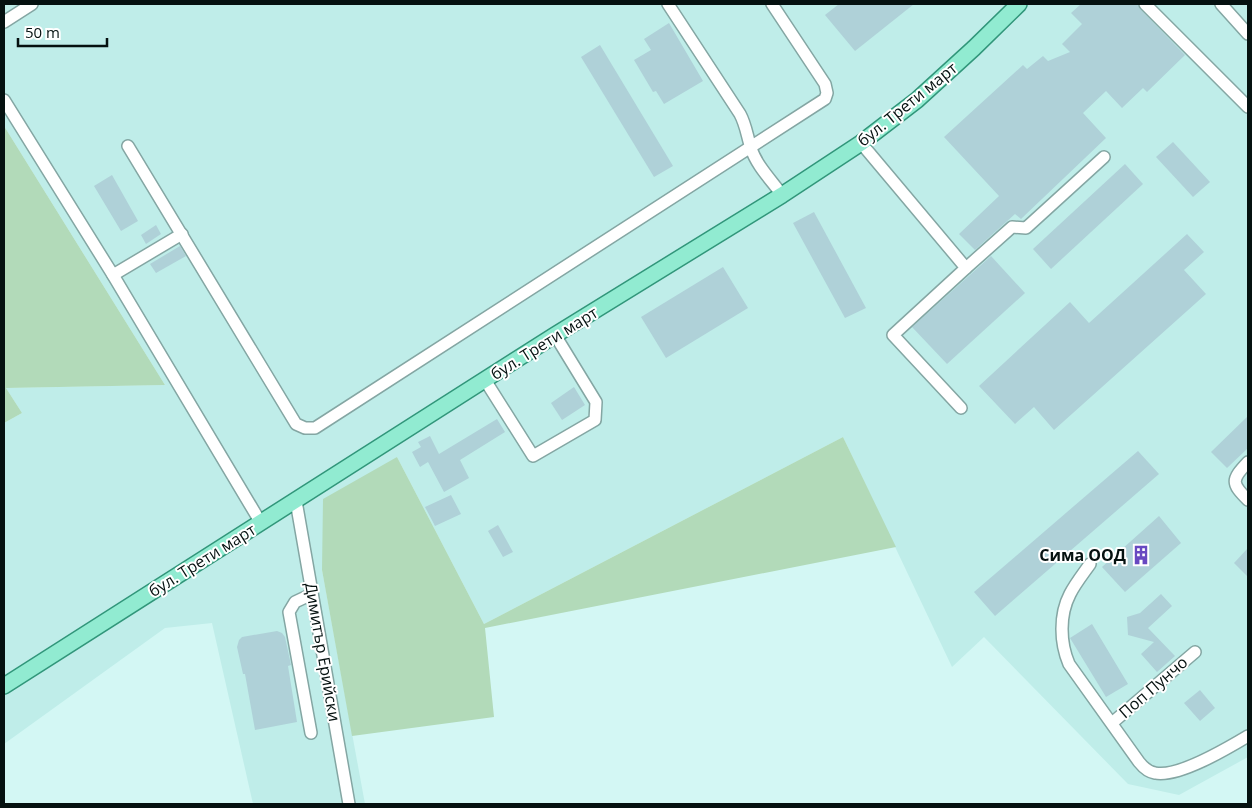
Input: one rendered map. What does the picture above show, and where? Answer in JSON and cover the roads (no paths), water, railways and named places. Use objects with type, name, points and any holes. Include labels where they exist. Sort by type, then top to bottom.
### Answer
[{"type":"main road","name":"бул. Трети март","points":[[4,686],[485,380],[782,195],[861,143],[917,100],[1019,4]]},
{"type":"main road","name":"бул. Трети март","points":[[4,680],[50,656]]},
{"type":"street","points":[[4,22],[32,4]]},
{"type":"street","points":[[668,4],[746,124],[751,148],[756,158],[782,195]]},
{"type":"street","points":[[128,146],[296,424],[305,428],[315,428],[825,99],[827,93],[825,84],[772,4]]},
{"type":"street","points":[[1145,4],[1248,107]]},
{"type":"street","points":[[1221,4],[1248,34]]},
{"type":"street","points":[[5,104],[113,275],[261,523]]},
{"type":"street","points":[[861,143],[966,268]]},
{"type":"street","points":[[961,408],[893,334],[1012,227],[1026,228],[1104,157]]},
{"type":"street","points":[[113,275],[182,234]]},
{"type":"street","points":[[485,380],[533,456],[595,420],[596,402],[555,336]]},
{"type":"street","points":[[1248,462],[1237,474],[1234,483],[1236,488],[1248,500]]},
{"type":"street","name":"Димитър Ерийски","points":[[296,501],[349,804]]},
{"type":"street","points":[[1090,564],[1066,602],[1062,626],[1062,641],[1065,655],[1069,664],[1112,723],[1129,750],[1147,770],[1155,773],[1172,773],[1224,750],[1248,736]]},
{"type":"street","points":[[311,733],[289,612],[295,602],[312,594]]},
{"type":"street","name":"Поп Пунчо","points":[[1112,723],[1195,652]]},
{"type":"place","name":"Сима ООД","points":[[1141,555]]}]
